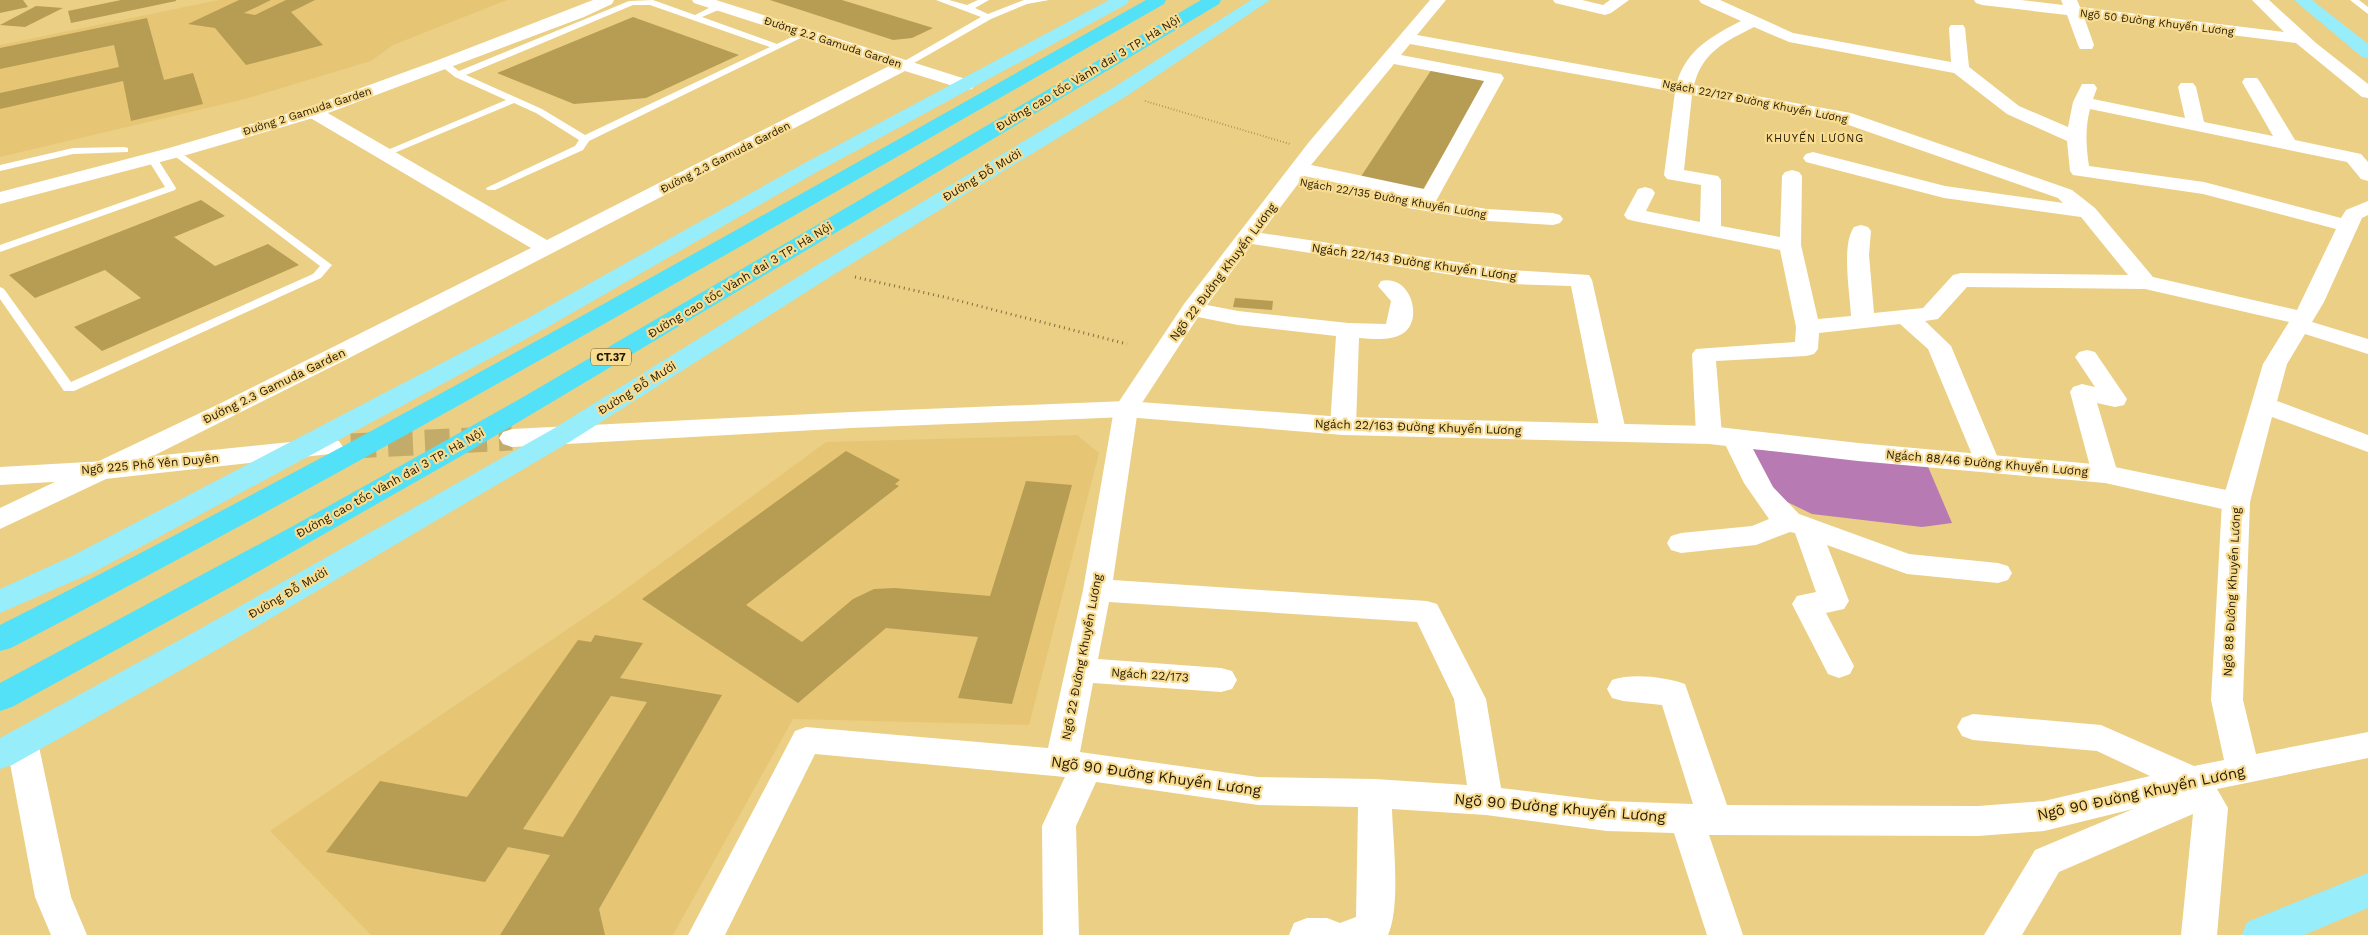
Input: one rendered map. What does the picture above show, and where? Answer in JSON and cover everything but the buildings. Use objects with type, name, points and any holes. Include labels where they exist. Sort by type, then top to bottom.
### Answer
[{"type":"highway","points":[[0,639],[333,466],[1158,0]]},
{"type":"highway","name":"Đường cao tốc Vành đai 3 TP. Hà Nội","points":[[0,698],[144,621],[358,502],[592,368],[1213,0]]},
{"type":"main road","points":[[0,602],[83,564],[537,323],[808,169],[1121,0]]},
{"type":"main road","name":"Đường Đỗ Mười","points":[[11,748],[209,639],[562,435],[825,270],[1118,92],[1262,0]]},
{"type":"main road","points":[[2302,0],[2368,53]]},
{"type":"main road","points":[[2261,935],[2368,890]]},
{"type":"street","name":"Đường 2.2 Gamuda Garden","points":[[701,0],[966,85]]},
{"type":"street","name":"Ngõ 22 Đường Khuyến Lương","points":[[1061,935],[1059,826],[1074,764],[1080,670],[1097,590],[1126,409],[1192,309],[1312,151],[1438,0]]},
{"type":"street","points":[[1561,0],[1605,10],[1621,0]]},
{"type":"street","points":[[1707,0],[1789,38],[1960,69],[2013,110],[2074,137]]},
{"type":"street","points":[[1710,230],[1711,180],[1674,175],[1684,87],[1690,66],[1703,52],[1748,18],[1752,0]]},
{"type":"street","name":"Ngõ 50 Đường Khuyến Lương","points":[[1982,0],[2071,6],[2302,39]]},
{"type":"street","points":[[2260,0],[2302,39],[2368,94]]},
{"type":"street","name":"Đường 2 Gamuda Garden","points":[[0,181],[124,150],[176,152],[451,70],[575,6]]},
{"type":"street","name":"Đường 2 Gamuda Garden","points":[[0,198],[148,151],[575,6],[603,7]]},
{"type":"street","points":[[2071,6],[2086,45]]},
{"type":"street","points":[[1957,28],[1960,69]]},
{"type":"street","name":"Ngách 22/127 Đường Khuyến Lương","points":[[1406,38],[1844,117],[2065,194],[2088,212],[2145,282]]},
{"type":"street","points":[[1296,174],[1430,196],[1495,78],[1390,58]]},
{"type":"street","name":"Đường 2.3 Gamuda Garden","points":[[0,519],[105,470],[547,249],[904,65]]},
{"type":"street","points":[[2252,82],[2288,145]]},
{"type":"street","points":[[2187,87],[2196,126]]},
{"type":"street","points":[[2065,194],[2080,171],[2074,137],[2085,95],[2196,126],[2354,158],[2368,175]]},
{"type":"street","points":[[312,112],[547,249]]},
{"type":"street","points":[[1813,158],[1944,192],[2088,212]]},
{"type":"street","points":[[2080,171],[2204,188],[2347,226]]},
{"type":"street","name":"Ngách 22/135 Đường Khuyến Lương","points":[[1296,174],[1487,215],[1553,219]]},
{"type":"street","points":[[1792,176],[1790,245],[1808,328],[1806,350],[1704,354],[1722,436],[1764,495],[1781,515],[1798,524],[1906,564],[1998,573]]},
{"type":"street","points":[[1645,193],[1634,215],[1790,245]]},
{"type":"street","name":"Ngõ 88 Đường Khuyến Lương","points":[[2243,770],[2227,700],[2236,502],[2274,364],[2313,302],[2353,214],[2368,207]]},
{"type":"street","points":[[1862,231],[1858,255],[1863,321]]},
{"type":"street","name":"Ngách 22/143 Đường Khuyến Lương","points":[[1248,237],[1511,277],[1581,280]]},
{"type":"street","points":[[1581,280],[1613,431]]},
{"type":"street","points":[[1808,328],[1930,314],[1961,280],[2145,282],[2301,322],[2368,347]]},
{"type":"street","points":[[1192,309],[1238,318],[1348,330],[1386,332],[1395,330],[1398,327],[1402,301],[1397,292],[1389,286]]},
{"type":"street","points":[[1906,316],[1939,346],[1987,463]]},
{"type":"street","points":[[1343,426],[1348,330]]},
{"type":"street","points":[[2086,356],[2115,399],[2082,392],[2105,474]]},
{"type":"street","points":[[2263,405],[2368,444]]},
{"type":"street","name":"Ngách 22/163 Đường Khuyến Lương","points":[[512,438],[1126,409],[1343,426],[1613,431],[1722,436]]},
{"type":"street","name":"Ngách 88/46 Đường Khuyến Lương","points":[[1722,436],[2105,474],[2236,502]]},
{"type":"street","name":"Ngõ 225 Phố Yên Duyên","points":[[0,476],[105,470],[329,447]]},
{"type":"street","points":[[1681,543],[1756,535],[1798,524]]},
{"type":"street","points":[[1798,524],[1834,601],[1807,604],[1839,666]]},
{"type":"street","points":[[1097,590],[1427,612],[1470,699],[1486,801]]},
{"type":"street","name":"Ngách 22/173","points":[[1080,670],[1221,680]]},
{"type":"street","points":[[1623,689],[1674,693],[1725,935]]},
{"type":"street","points":[[1973,727],[2101,738],[2192,780],[2211,808],[2199,935]]},
{"type":"street","name":"Ngõ 90 Đường Khuyến Lương","points":[[706,935],[806,740],[1074,764],[1258,791],[1375,793],[1486,801],[1607,816],[1701,820],[1978,821],[2044,816],[2192,780],[2368,745]]},
{"type":"street","points":[[11,748],[53,897],[69,935]]},
{"type":"street","points":[[2002,935],[2047,861],[2183,803],[2192,780]]},
{"type":"street","points":[[1352,935],[1359,935],[1373,927],[1376,906],[1375,793]]},
{"type":"street","points":[[1307,935],[1327,935]]},
{"type":"lane","points":[[940,0],[968,8],[988,17]]},
{"type":"lane","points":[[968,8],[985,0]]},
{"type":"lane","points":[[904,65],[988,17],[1026,2],[1046,0]]},
{"type":"lane","points":[[2354,0],[2368,11]]},
{"type":"lane","points":[[451,70],[603,7],[632,3],[651,2],[778,47]]},
{"type":"lane","points":[[694,18],[720,6]]},
{"type":"lane","points":[[492,188],[579,148],[585,139],[808,33]]},
{"type":"lane","points":[[451,70],[539,111],[585,139]]},
{"type":"lane","points":[[383,154],[514,100]]},
{"type":"lane","points":[[0,168],[73,151],[124,150]]},
{"type":"lane","points":[[0,249],[171,188],[148,151]]},
{"type":"lane","points":[[0,291],[69,388],[317,276],[326,265],[176,152]]},
{"type":"path","points":[[1118,92],[1312,151]]},
{"type":"path","points":[[825,270],[948,298],[1127,344]]},
{"type":"shaded area","points":[[219,0],[507,0],[393,45],[371,61],[245,99],[0,157],[0,45]]},
{"type":"shaded area","points":[[1077,435],[1099,453],[1029,725],[793,719],[673,935],[371,935],[270,831],[615,597],[826,442]]},
{"type":"shaded area","points":[[1751,449],[1926,462],[1952,523],[1922,527],[1812,514],[1779,498]]},
{"type":"tunnel","points":[[351,446],[512,438]]},
{"type":"district","name":"KHUYẾN LƯƠNG","points":[[1815,138]]}]
